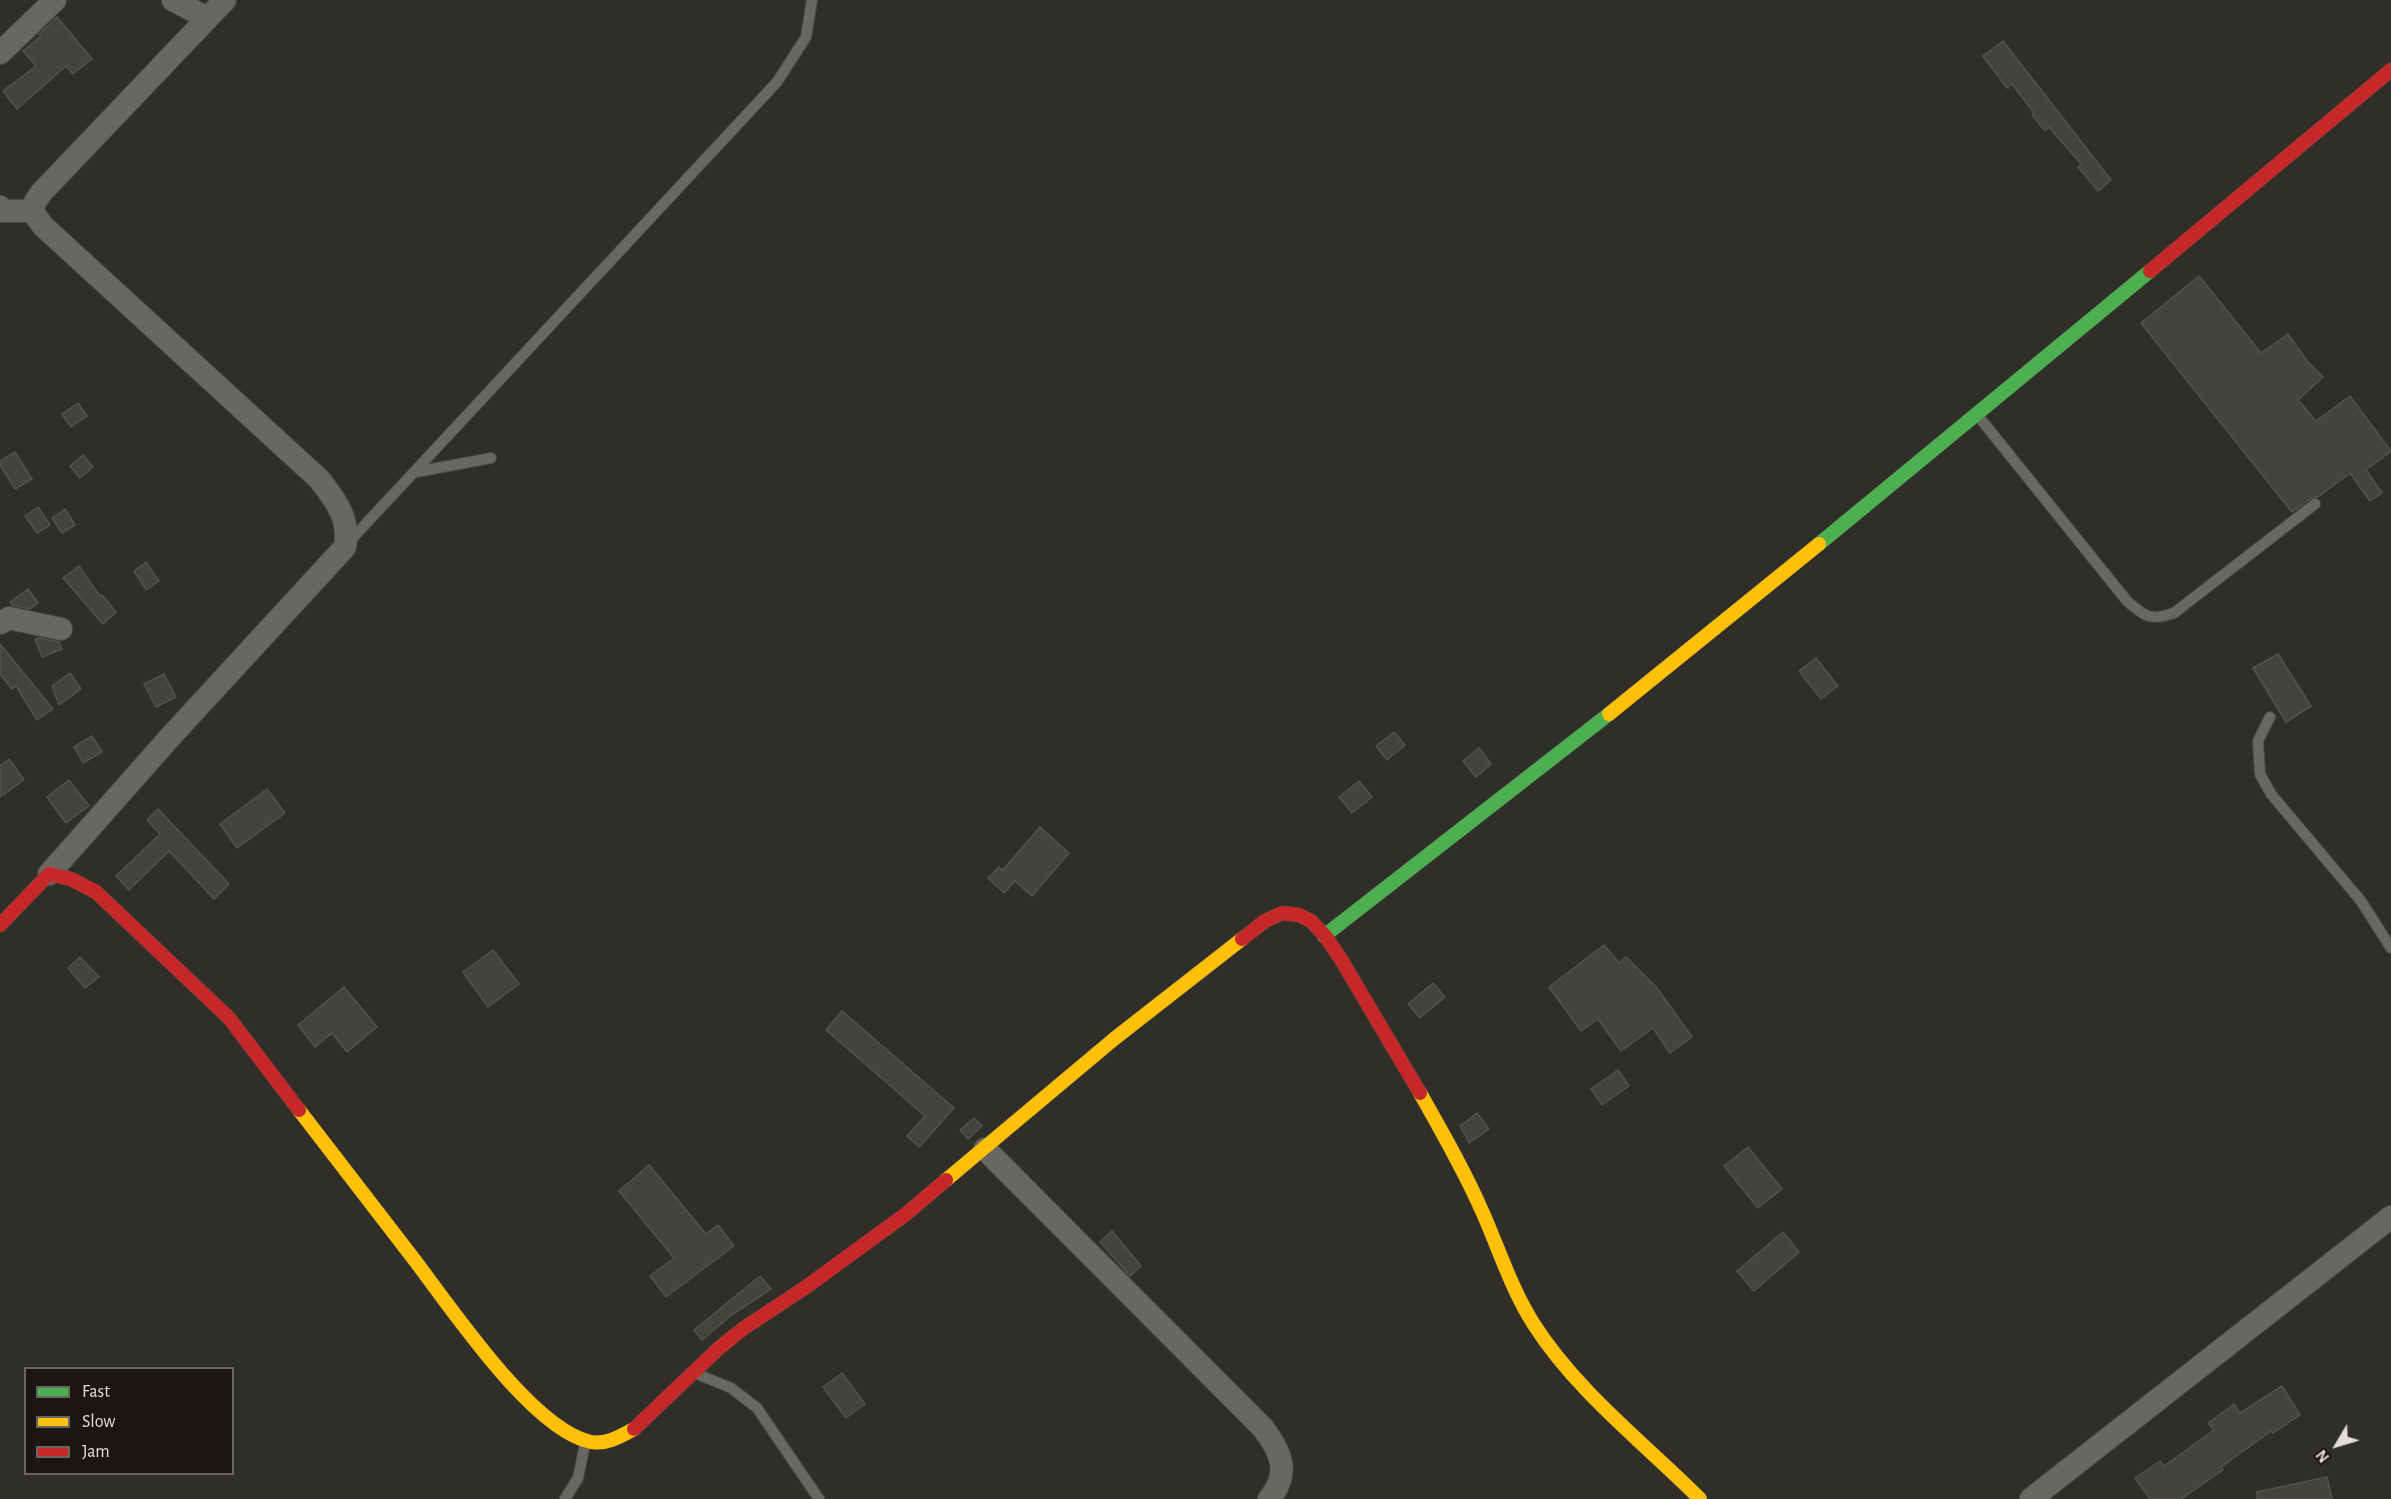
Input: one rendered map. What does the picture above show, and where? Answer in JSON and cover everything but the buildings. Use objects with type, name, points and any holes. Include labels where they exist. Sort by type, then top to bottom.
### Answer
[{"type":"street","points":[[0,53],[56,0]]},
{"type":"street","points":[[173,0],[207,18]]},
{"type":"street","points":[[32,211],[41,193],[225,0]]},
{"type":"street","points":[[1324,936],[1591,729],[1977,414],[2391,70]]},
{"type":"street","points":[[0,207],[3,211],[32,211]]},
{"type":"street","points":[[0,925],[49,874],[172,735],[345,547],[347,534],[346,521],[340,508],[319,479],[43,226],[32,211]]},
{"type":"street","points":[[0,622],[9,618],[61,629]]},
{"type":"street","points":[[49,874],[71,879],[96,892],[229,1018],[505,1378],[547,1418],[573,1436],[593,1443],[614,1440],[638,1427],[693,1373],[744,1328],[806,1287],[906,1214],[1114,1039],[1276,914],[1288,912],[1299,914],[1311,921],[1324,936],[1363,997],[1430,1112],[1475,1194],[1518,1297],[1533,1324],[1555,1355],[1599,1402],[1700,1499]]},
{"type":"street","points":[[985,1149],[1263,1428],[1275,1444],[1282,1460],[1281,1477],[1269,1499]]},
{"type":"street","points":[[2031,1499],[2391,1217]]},
{"type":"lane","points":[[345,547],[777,82],[806,37],[812,0]]},
{"type":"lane","points":[[1977,414],[2127,601],[2140,613],[2157,619],[2174,613],[2315,504]]},
{"type":"lane","points":[[416,472],[491,458]]},
{"type":"lane","points":[[2270,717],[2258,741],[2260,774],[2271,794],[2361,902],[2391,948]]},
{"type":"lane","points":[[693,1373],[731,1388],[757,1408],[819,1499]]},
{"type":"lane","points":[[565,1499],[578,1478],[586,1440]]},
{"type":"traffic: fast","points":[[1819,544],[2150,271]]},
{"type":"traffic: fast","points":[[1324,936],[1609,714]]},
{"type":"traffic: slow","points":[[1609,714],[1819,544]]},
{"type":"traffic: slow","points":[[946,1180],[1114,1039],[1242,939]]},
{"type":"traffic: slow","points":[[1420,1093],[1468,1181],[1525,1310],[1550,1348],[1590,1394],[1700,1499]]},
{"type":"traffic: slow","points":[[299,1110],[470,1334],[519,1391],[544,1415],[568,1433],[597,1443],[619,1437],[634,1429]]},
{"type":"traffic: jam","points":[[2150,271],[2391,70]]},
{"type":"traffic: jam","points":[[0,925],[49,874],[71,879],[96,892],[229,1018],[299,1110]]},
{"type":"traffic: jam","points":[[1242,939],[1265,921],[1282,913],[1299,915],[1311,921],[1326,937],[1342,961],[1420,1093]]},
{"type":"traffic: jam","points":[[634,1429],[719,1348],[744,1328],[806,1287],[906,1214],[946,1180]]}]
